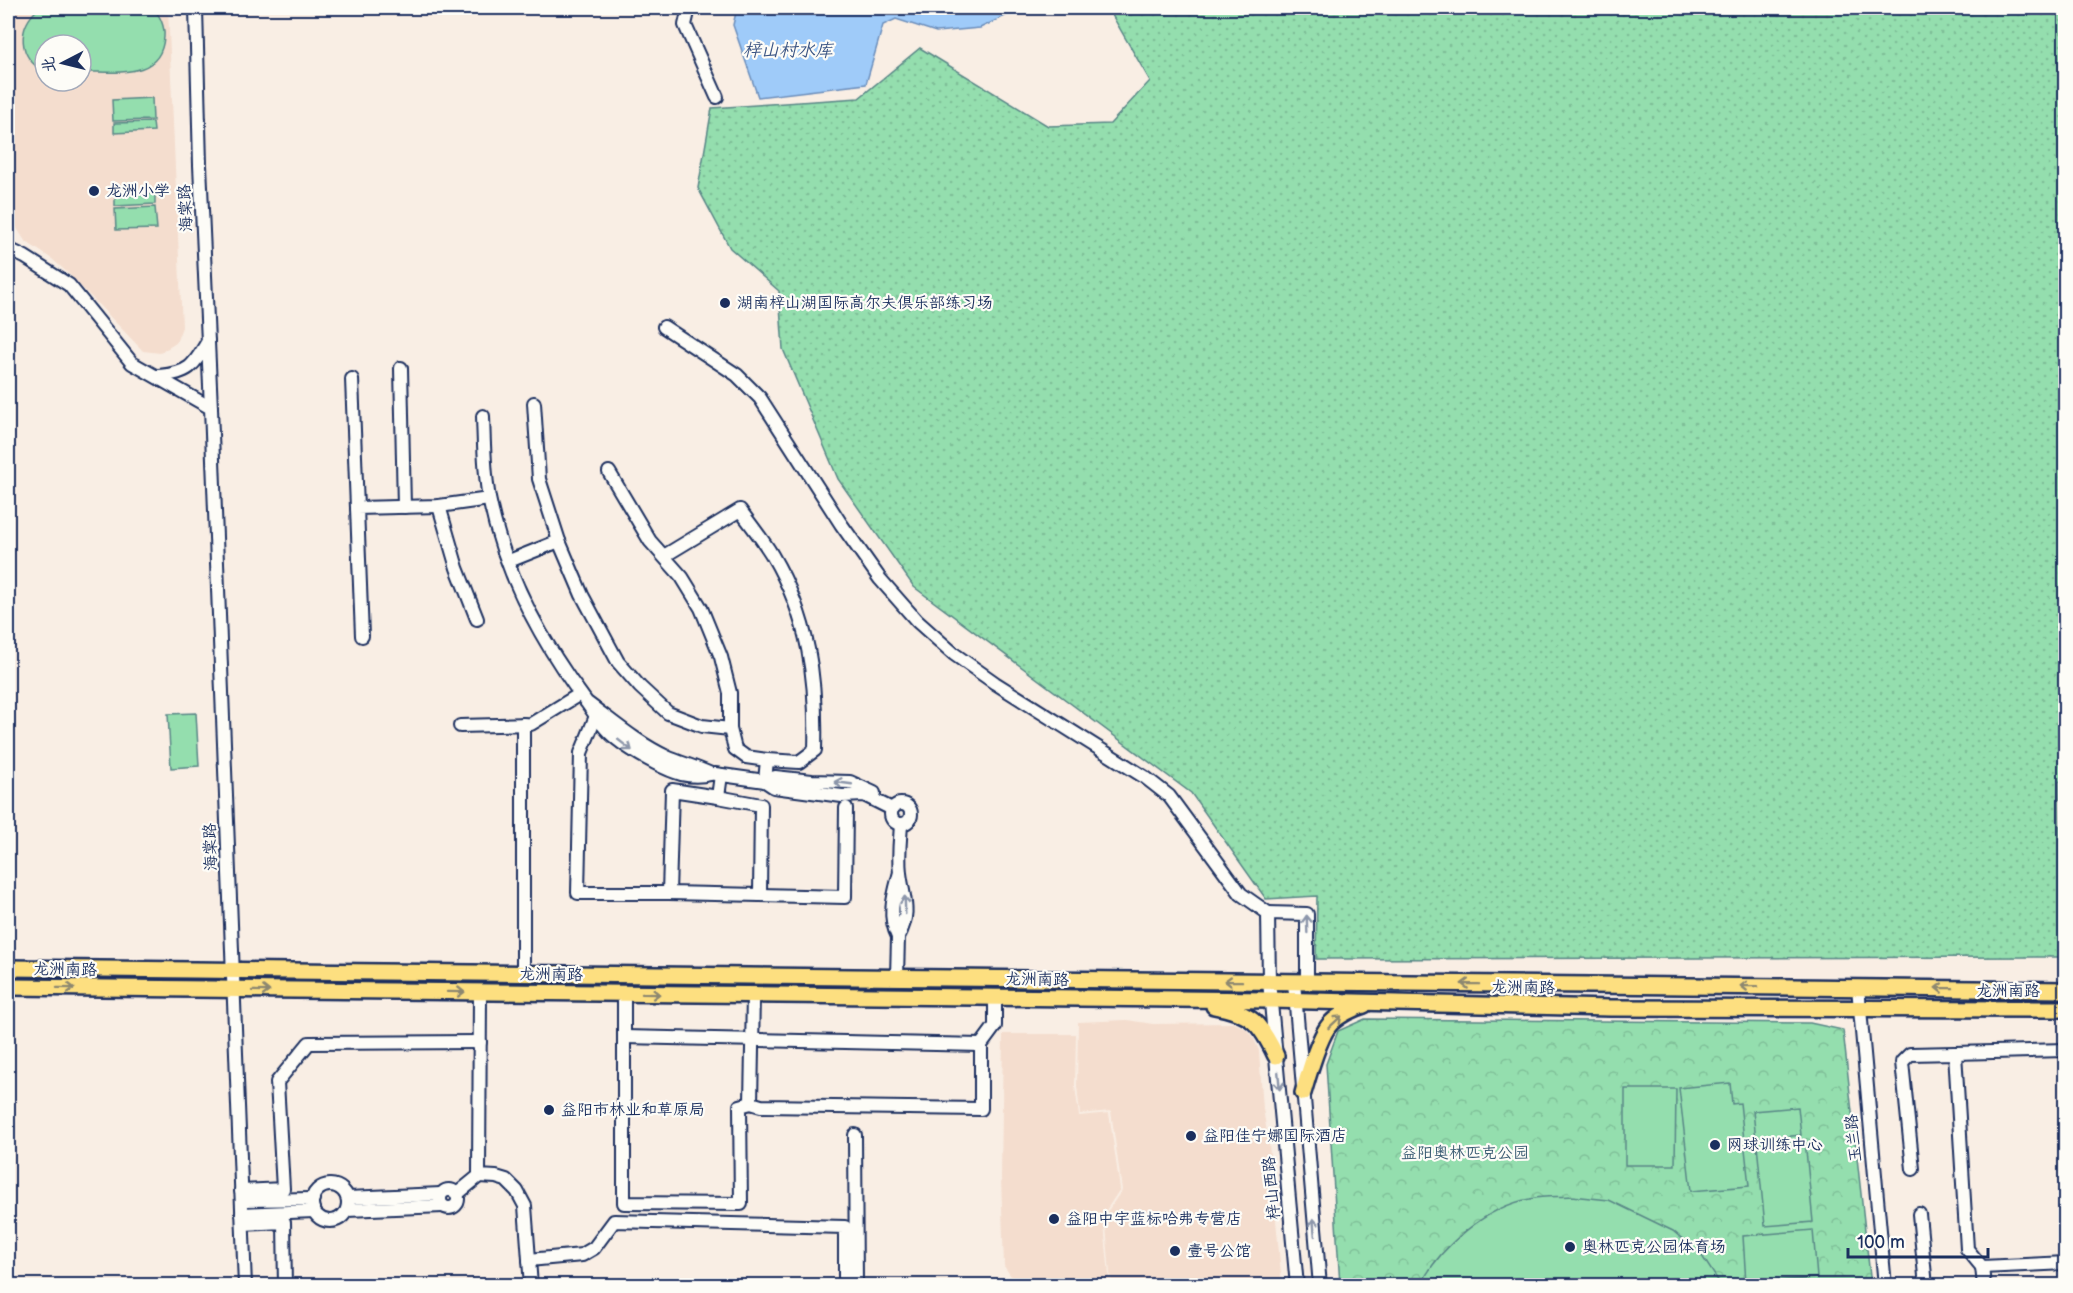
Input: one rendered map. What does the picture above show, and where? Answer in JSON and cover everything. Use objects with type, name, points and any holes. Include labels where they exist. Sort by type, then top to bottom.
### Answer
[{"type":"main road","name":"龙洲南路","points":[[8,968],[2066,990]]},
{"type":"main road","name":"龙洲南路","points":[[8,987],[1271,1000],[1610,1008],[2066,1009]]},
{"type":"main road","points":[[1185,1000],[1228,1009],[1252,1019],[1267,1038],[1276,1056]]},
{"type":"main road","points":[[1302,1093],[1330,1024],[1353,1008],[1371,1003]]},
{"type":"street","name":"海棠路","points":[[196,8],[245,1286]]},
{"type":"street","points":[[688,8],[685,26],[717,97]]},
{"type":"street","points":[[8,249],[69,285],[132,363],[159,376],[211,408]]},
{"type":"street","points":[[664,327],[737,375],[760,398],[880,579],[917,621],[954,654],[995,683],[1146,778],[1169,796],[1241,894],[1268,913],[1307,914],[1300,982],[1294,1001],[1320,1286]]},
{"type":"street","points":[[159,376],[178,374],[195,363],[208,341]]},
{"type":"street","points":[[401,368],[404,507]]},
{"type":"street","points":[[352,379],[362,636]]},
{"type":"street","points":[[534,403],[539,479],[559,541],[582,595],[618,662],[668,713],[702,726],[730,729]]},
{"type":"street","points":[[483,416],[484,459],[489,499],[509,561],[544,639],[608,732],[634,752],[695,778],[716,775],[765,781],[775,777],[850,782],[894,807],[907,806],[911,813],[910,820],[901,825]]},
{"type":"street","points":[[609,472],[650,542],[682,577],[700,608],[721,657],[730,693],[730,729],[735,749],[746,757],[799,762],[814,750],[816,711],[810,650],[796,602],[777,564],[740,510],[664,556]]},
{"type":"street","points":[[357,508],[439,506],[489,499]]},
{"type":"street","points":[[439,506],[457,568],[477,619]]},
{"type":"street","points":[[509,561],[559,541]]},
{"type":"street","points":[[460,726],[531,724],[583,698]]},
{"type":"street","points":[[583,698],[639,742],[668,758],[716,775]]},
{"type":"street","points":[[596,716],[581,753],[578,893],[845,897],[846,808]]},
{"type":"street","points":[[522,974],[523,724]]},
{"type":"street","points":[[765,781],[767,760]]},
{"type":"street","points":[[716,775],[718,797]]},
{"type":"street","points":[[669,894],[672,790],[761,805],[760,895]]},
{"type":"street","points":[[894,807],[892,820],[901,825]]},
{"type":"street","points":[[897,977],[898,937],[892,925],[892,903],[900,872],[901,825]]},
{"type":"street","name":"梓山西路","points":[[1268,913],[1269,981],[1298,1286]]},
{"type":"street","name":"玉兰路","points":[[1858,987],[1885,1286]]},
{"type":"street","points":[[479,1176],[480,993]]},
{"type":"street","points":[[624,994],[624,1203],[741,1204],[740,1106],[751,1103],[761,1106],[981,1109],[981,1045],[995,1026],[995,998]]},
{"type":"street","points":[[751,1103],[753,995]]},
{"type":"street","points":[[624,1036],[981,1045]]},
{"type":"street","points":[[285,1286],[277,1082],[309,1043],[480,1042]]},
{"type":"street","points":[[1913,1169],[1902,1062],[1910,1054],[2066,1050]]},
{"type":"street","points":[[1954,1053],[1967,1249],[1982,1267],[1984,1286]]},
{"type":"street","points":[[855,1135],[856,1286]]},
{"type":"street","points":[[348,1204],[442,1200],[451,1208],[456,1205],[457,1194],[479,1176],[496,1176],[506,1180],[517,1191],[525,1206],[531,1286]]},
{"type":"street","points":[[313,1205],[319,1189],[330,1185],[341,1188],[348,1204]]},
{"type":"street","points":[[242,1196],[283,1206],[313,1205]]},
{"type":"street","points":[[313,1205],[322,1219],[328,1221],[339,1219],[348,1204]]},
{"type":"street","points":[[243,1219],[283,1206]]},
{"type":"street","points":[[1918,1214],[1926,1286]]},
{"type":"street","points":[[529,1260],[582,1255],[594,1248],[614,1221],[845,1227],[845,1286]]},
{"type":"street","points":[[1982,1267],[2066,1263]]},
{"type":"shaded area","name":"龙洲小学","points":[[8,8],[168,8],[182,327],[176,343],[160,353],[143,351],[69,274],[52,259],[25,241],[15,225],[8,157]]},
{"type":"shaded area","points":[[1127,1020],[1153,1024],[1234,1023],[1246,1029],[1254,1039],[1259,1051],[1282,1285],[1111,1285],[1105,1215],[1122,1190],[1111,1111],[1080,1114],[1077,1086],[1078,1022]]},
{"type":"shaded area","points":[[1003,1034],[1076,1034],[1075,1086],[1079,1116],[1109,1113],[1120,1189],[1103,1215],[1110,1285],[1017,1285],[1004,1266],[1001,1178]]},
{"type":"green space","points":[[39,8],[152,8],[160,17],[164,29],[161,51],[154,61],[133,71],[93,72],[93,33],[33,33],[33,63],[23,42],[27,24]]},
{"type":"green space","points":[[1108,8],[2065,8],[2066,777],[2059,782],[2061,957],[1316,959],[1317,896],[1266,899],[1191,793],[914,587],[838,479],[783,349],[779,291],[730,248],[698,188],[712,108],[859,98],[920,48],[1048,126],[1110,124],[1150,81]]},
{"type":"green space","points":[[152,98],[153,120],[113,121],[112,100]]},
{"type":"green space","points":[[153,122],[154,131],[114,133],[114,123]]},
{"type":"green space","points":[[155,194],[155,204],[115,206],[115,196]]},
{"type":"green space","points":[[155,207],[157,229],[116,230],[115,209]]},
{"type":"green space","points":[[196,713],[199,766],[171,768],[168,714]]},
{"type":"green space","name":"益阳奥林匹克公园","points":[[1365,1019],[1810,1023],[1843,1030],[1871,1285],[1340,1285],[1326,1064],[1338,1031]]},
{"type":"green space","name":"网球训练中心","points":[[1730,1083],[1732,1104],[1740,1103],[1749,1186],[1691,1191],[1679,1088]]},
{"type":"green space","points":[[1625,1089],[1676,1089],[1675,1165],[1625,1165]]},
{"type":"green space","points":[[1798,1107],[1801,1135],[1756,1140],[1753,1111]]},
{"type":"green space","points":[[1805,1140],[1813,1222],[1765,1226],[1757,1145]]},
{"type":"green space","name":"奥林匹克公园体育场","points":[[1571,1196],[1609,1200],[1673,1231],[1702,1256],[1721,1285],[1421,1285],[1429,1271],[1452,1243],[1482,1219],[1514,1203],[1540,1197]]},
{"type":"green space","points":[[1813,1230],[1817,1278],[1746,1283],[1743,1236]]},
{"type":"water","name":"梓山村水库","points":[[737,8],[1014,8],[1005,16],[980,28],[936,32],[896,19],[883,25],[866,84],[758,97],[733,25]]},
{"type":"place","name":"龙洲小学","points":[[94,191]]},
{"type":"place","name":"湖南梓山湖国际高尔夫俱乐部练习场","points":[[725,303]]},
{"type":"place","name":"益阳市林业和草原局","points":[[549,1110]]},
{"type":"place","name":"益阳佳宁娜国际酒店","points":[[1191,1136]]},
{"type":"place","name":"网球训练中心","points":[[1715,1145]]},
{"type":"place","name":"益阳中宇蓝标哈弗专营店","points":[[1054,1219]]},
{"type":"place","name":"奥林匹克公园体育场","points":[[1570,1247]]},
{"type":"place","name":"壹号公馆","points":[[1175,1251]]}]
